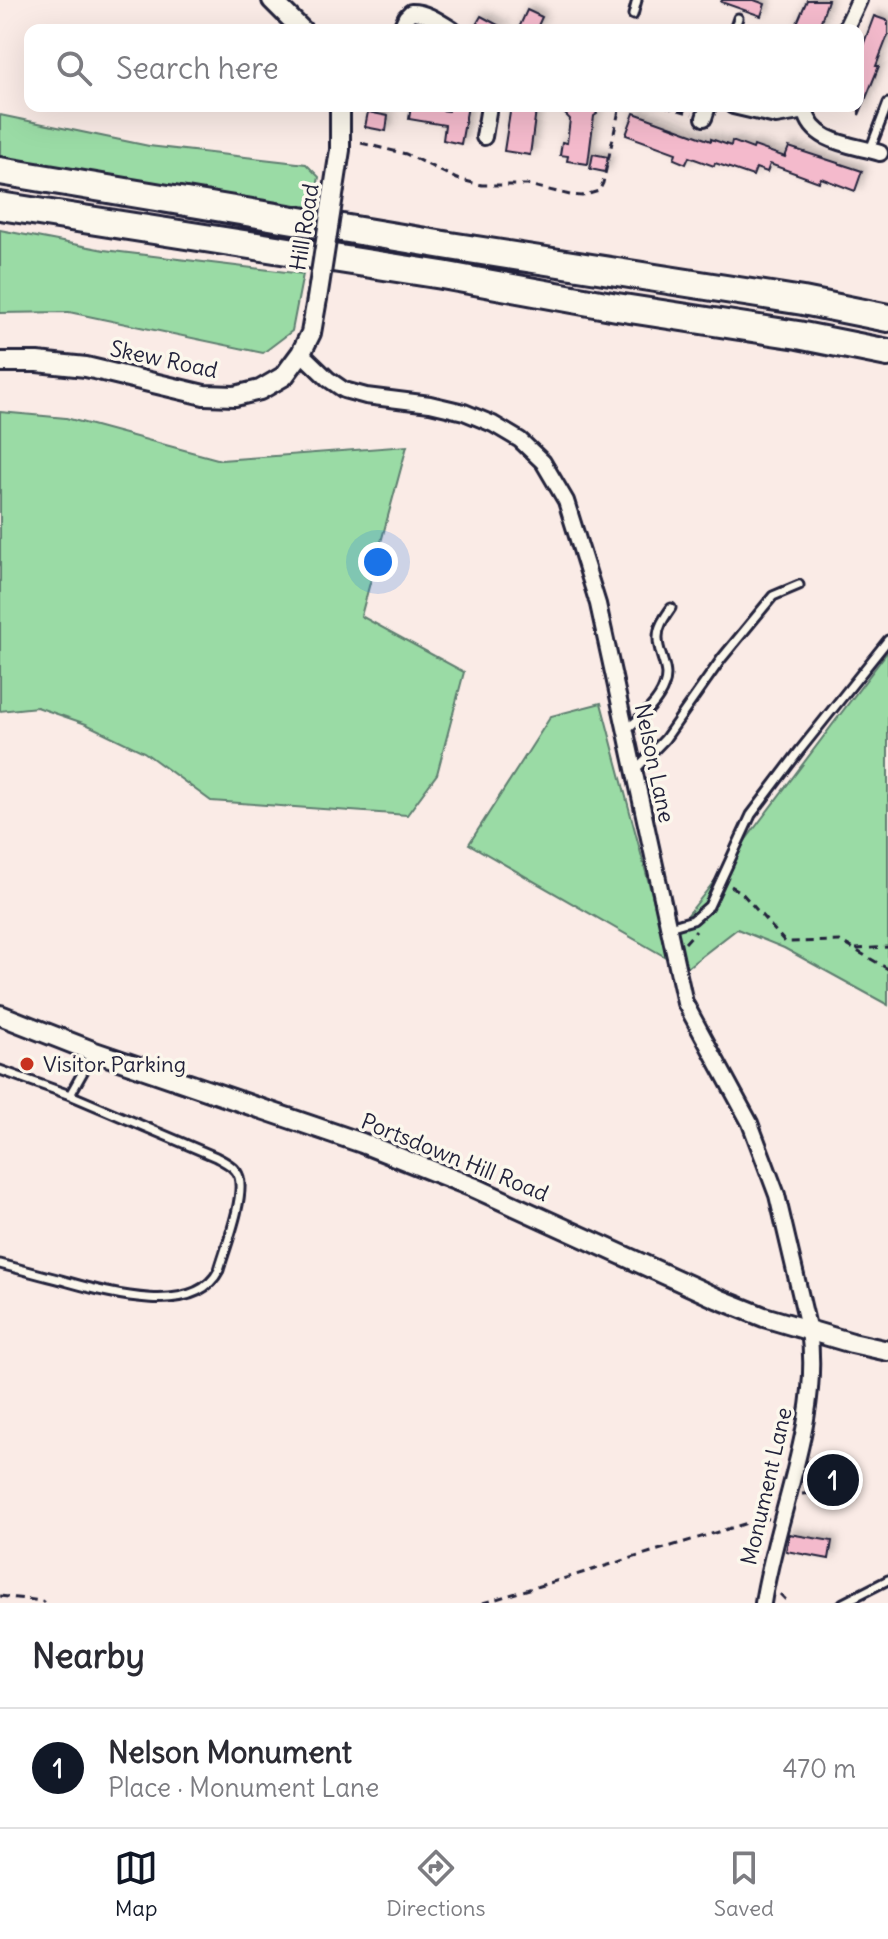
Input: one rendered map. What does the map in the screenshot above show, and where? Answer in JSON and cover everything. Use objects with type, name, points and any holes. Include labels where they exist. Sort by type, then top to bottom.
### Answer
[{"type":"highway","points":[[0,171],[803,301],[888,318]]},
{"type":"highway","points":[[0,206],[442,275],[888,353]]},
{"type":"street","points":[[272,0],[296,24]]},
{"type":"street","points":[[848,24],[859,0]]},
{"type":"street","points":[[403,24],[411,12],[426,15],[442,24]]},
{"type":"street","name":"Hill Road","points":[[301,353],[311,333],[317,299],[340,150],[340,112]]},
{"type":"street","points":[[484,137],[488,112]]},
{"type":"street","points":[[759,112],[776,116],[794,112]]},
{"type":"street","points":[[808,112],[808,121],[826,137],[875,152]]},
{"type":"street","name":"Skew Road","points":[[0,362],[86,367],[204,395],[235,396],[260,390],[284,376],[301,353]]},
{"type":"street","name":"Nelson Lane","points":[[301,353],[344,390],[430,404],[464,412],[493,424],[520,440],[543,462],[566,501],[598,604],[685,1003],[750,1123],[777,1195],[809,1331]]},
{"type":"street","name":"Portsdown Hill Road","points":[[0,1015],[92,1051],[362,1143],[459,1181],[764,1317],[888,1351]]},
{"type":"street","name":"Monument Lane","points":[[763,1603],[807,1416],[809,1331]]},
{"type":"lane","points":[[633,15],[637,0]]},
{"type":"lane","points":[[736,24],[738,18]]},
{"type":"lane","points":[[875,152],[888,103]]},
{"type":"lane","points":[[634,771],[665,739],[722,658],[773,596],[799,585]]},
{"type":"lane","points":[[625,731],[643,715],[665,686],[665,668],[658,637],[661,624],[671,608]]},
{"type":"lane","points":[[669,927],[693,920],[709,906],[751,815],[888,640]]},
{"type":"lane","points":[[70,1095],[92,1051]]},
{"type":"lane","points":[[0,1070],[70,1095],[216,1157],[231,1165],[239,1175],[238,1203],[219,1270],[214,1280],[186,1295],[132,1297],[0,1264]]},
{"type":"lane","points":[[843,1603],[888,1580]]},
{"type":"path","points":[[361,143],[406,154],[457,179],[482,185],[528,185],[582,196],[599,191],[603,183],[619,112]]},
{"type":"path","points":[[726,884],[741,892],[785,942],[840,941],[888,969]]},
{"type":"path","points":[[674,953],[692,938],[698,928]]},
{"type":"path","points":[[854,949],[888,947]]},
{"type":"path","points":[[483,1603],[764,1518],[780,1521]]},
{"type":"path","points":[[0,1596],[44,1603]]},
{"type":"green space","points":[[0,115],[149,146],[306,164],[319,177],[313,209],[0,157]]},
{"type":"green space","points":[[0,230],[104,250],[303,274],[292,331],[263,353],[69,312],[0,313]]},
{"type":"green space","points":[[0,412],[66,418],[221,460],[407,446],[361,616],[464,672],[437,774],[407,815],[211,801],[144,752],[86,724],[37,707],[0,711]]},
{"type":"green space","points":[[888,651],[888,1005],[784,948],[737,929],[684,970],[676,930]]},
{"type":"green space","points":[[601,703],[669,959],[469,844],[551,716]]},
{"type":"building","points":[[722,0],[754,0],[765,4],[761,16]]},
{"type":"building","points":[[807,0],[828,0],[820,24],[797,24]]},
{"type":"building","points":[[527,10],[542,17],[539,24],[521,24]]},
{"type":"building","points":[[481,16],[496,24],[476,24]]},
{"type":"building","points":[[874,16],[888,21],[888,35],[876,66],[879,66],[864,103],[864,43]]},
{"type":"building","points":[[368,112],[388,116],[386,131],[365,127]]},
{"type":"building","points":[[410,112],[467,112],[461,144],[443,140],[445,125],[409,119]]},
{"type":"building","points":[[510,112],[536,112],[530,155],[504,151]]},
{"type":"building","points":[[563,112],[597,114],[594,116],[588,164],[567,161],[568,156],[560,155],[562,142],[567,143],[570,119]]},
{"type":"building","points":[[634,113],[711,141],[731,146],[732,141],[785,157],[789,147],[862,171],[855,191],[770,164],[767,172],[756,168],[753,176],[689,157],[686,164],[674,159],[676,153],[626,135]]},
{"type":"building","points":[[593,154],[608,157],[605,172],[590,169]]},
{"type":"building","points":[[789,1534],[832,1541],[829,1559],[786,1551]]},
{"type":"place","name":"Visitor Parking","points":[[27,1064]]},
{"type":"place","name":"Nelson Monument","points":[[833,1480]]}]
